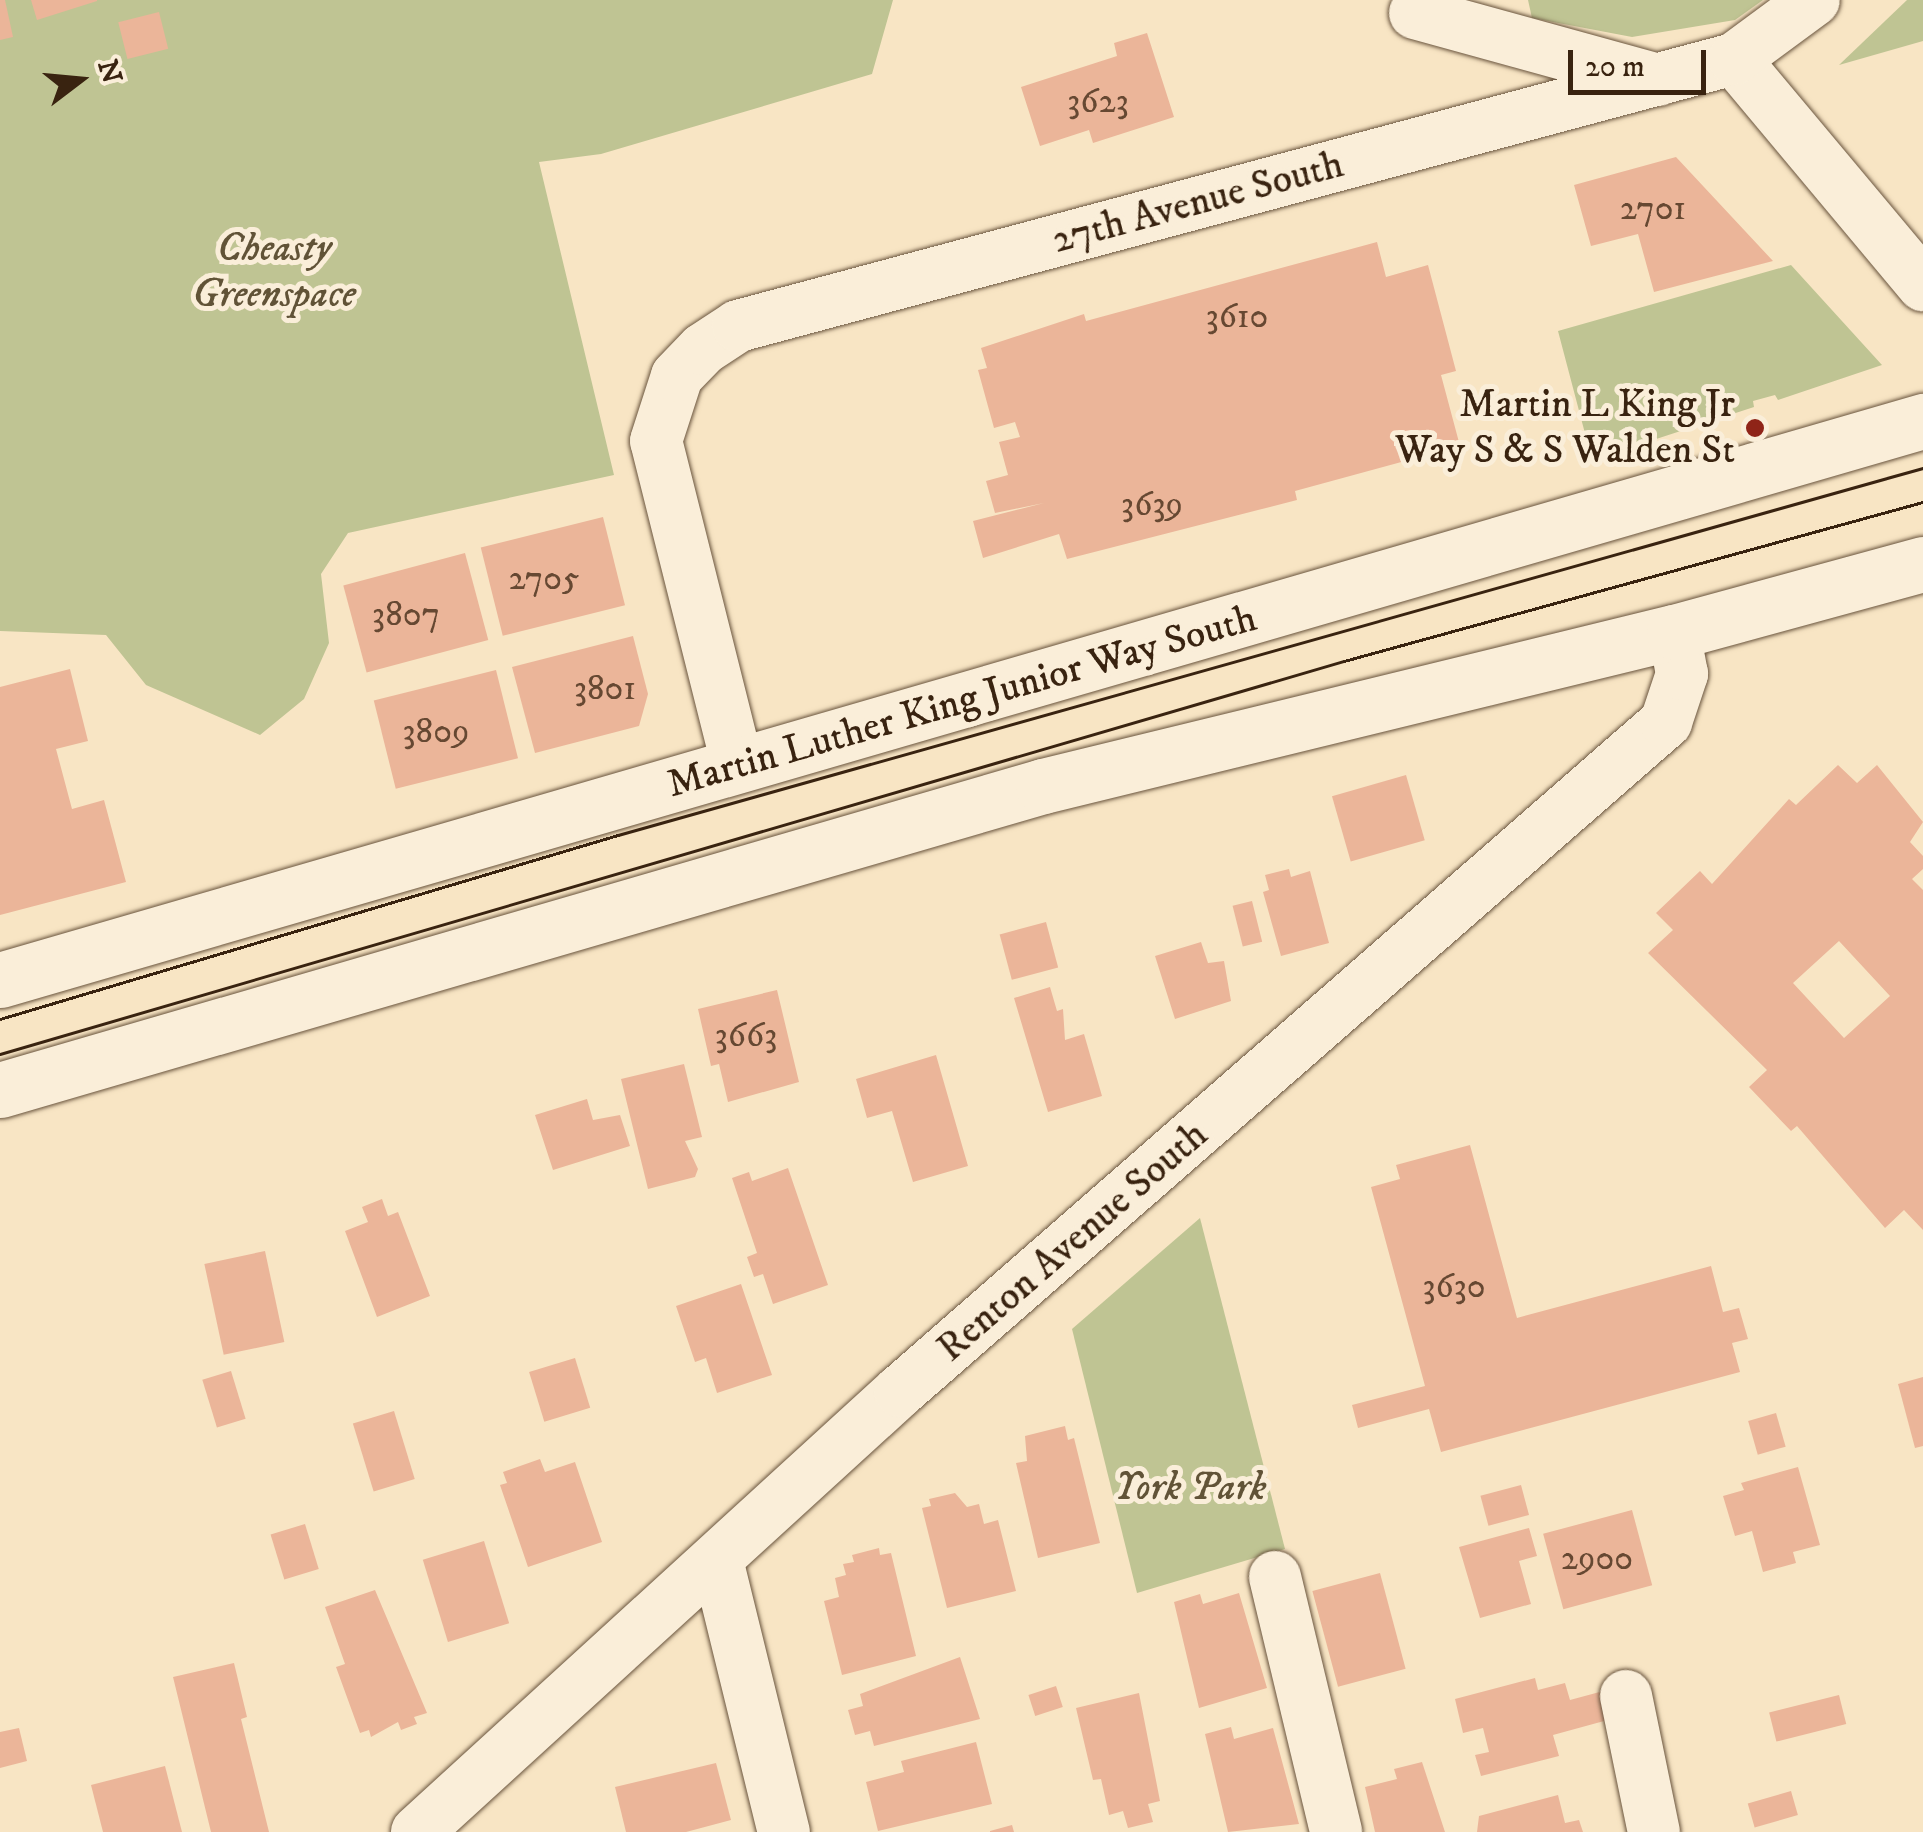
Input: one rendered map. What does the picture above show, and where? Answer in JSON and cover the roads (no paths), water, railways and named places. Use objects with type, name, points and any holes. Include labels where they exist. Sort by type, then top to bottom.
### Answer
[{"type":"main road","name":"Martin Luther King Junior Way South","points":[[0,980],[1923,421]]},
{"type":"main road","points":[[0,1090],[1043,786],[1674,632],[1923,564]]},
{"type":"street","name":"27th Avenue South","points":[[738,767],[656,441],[677,376],[738,326],[1734,59],[1814,0]]},
{"type":"street","points":[[1415,13],[1660,81]]},
{"type":"street","points":[[1734,59],[1923,286]]},
{"type":"street","name":"Renton Avenue South","points":[[417,1832],[718,1564],[900,1391],[1666,722],[1682,674],[1674,632]]},
{"type":"street","points":[[718,1564],[784,1832]]},
{"type":"street","points":[[1275,1577],[1336,1832]]},
{"type":"street","points":[[1626,1696],[1654,1832]]},
{"type":"tram line","points":[[0,1019],[618,835],[1923,468]]},
{"type":"tram line","points":[[0,1054],[1344,661],[1923,502]]},
{"type":"place","name":"Martin L King Jr Way S & S Walden St","points":[[1755,428]]},
{"type":"park label","name":"Cheasty Greenspace","points":[[274,272]]},
{"type":"park label","name":"York Park","points":[[1190,1488]]}]
